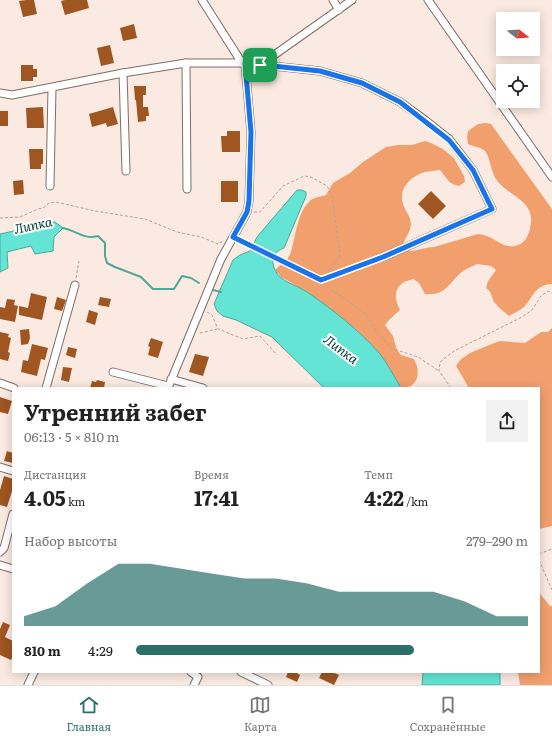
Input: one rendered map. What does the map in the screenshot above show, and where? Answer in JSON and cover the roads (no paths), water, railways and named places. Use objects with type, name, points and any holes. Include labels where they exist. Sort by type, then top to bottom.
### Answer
[{"type":"street","points":[[113,372],[168,387],[220,259],[247,212],[249,201],[251,132],[244,63],[202,0]]},
{"type":"street","points":[[333,0],[339,10]]},
{"type":"street","points":[[260,65],[352,0]]},
{"type":"street","points":[[428,0],[552,177]]},
{"type":"street","points":[[186,63],[187,189]]},
{"type":"street","points":[[0,93],[12,95],[123,73],[186,63],[244,63],[320,71],[362,83],[400,102],[449,140],[473,170],[492,209],[383,257]]},
{"type":"street","points":[[123,73],[126,171]]},
{"type":"street","points":[[50,186],[52,88]]},
{"type":"street","points":[[46,387],[75,285]]},
{"type":"street","points":[[171,379],[199,387]]},
{"type":"street","points":[[0,383],[12,387]]},
{"type":"street","points":[[0,467],[12,471]]},
{"type":"street","points":[[0,562],[0,552],[4,548],[12,518]]},
{"type":"street","points":[[0,565],[12,570]]},
{"type":"street","points":[[28,685],[34,673]]},
{"type":"street","points":[[192,673],[198,677],[194,685]]},
{"type":"street","points":[[243,673],[268,685]]},
{"type":"water","points":[[297,190],[306,192],[306,196],[284,248],[274,256],[273,262],[275,270],[281,278],[316,298],[364,337],[383,358],[400,387],[323,387],[272,337],[236,320],[223,316],[217,311],[214,304],[233,260],[250,251],[257,237]]},
{"type":"water","points":[[55,222],[63,228],[54,237],[53,251],[35,254],[31,246],[7,252],[8,268],[0,272],[0,234]]},
{"type":"water","points":[[423,673],[500,673],[500,685],[422,685]]},
{"type":"waterway","name":"Липка","points":[[62,228],[88,237],[98,236],[105,243],[105,256],[107,263],[141,277],[153,289],[174,289],[182,276],[191,278],[199,283]]},
{"type":"waterway","name":"Липка","points":[[213,290],[221,292]]}]
